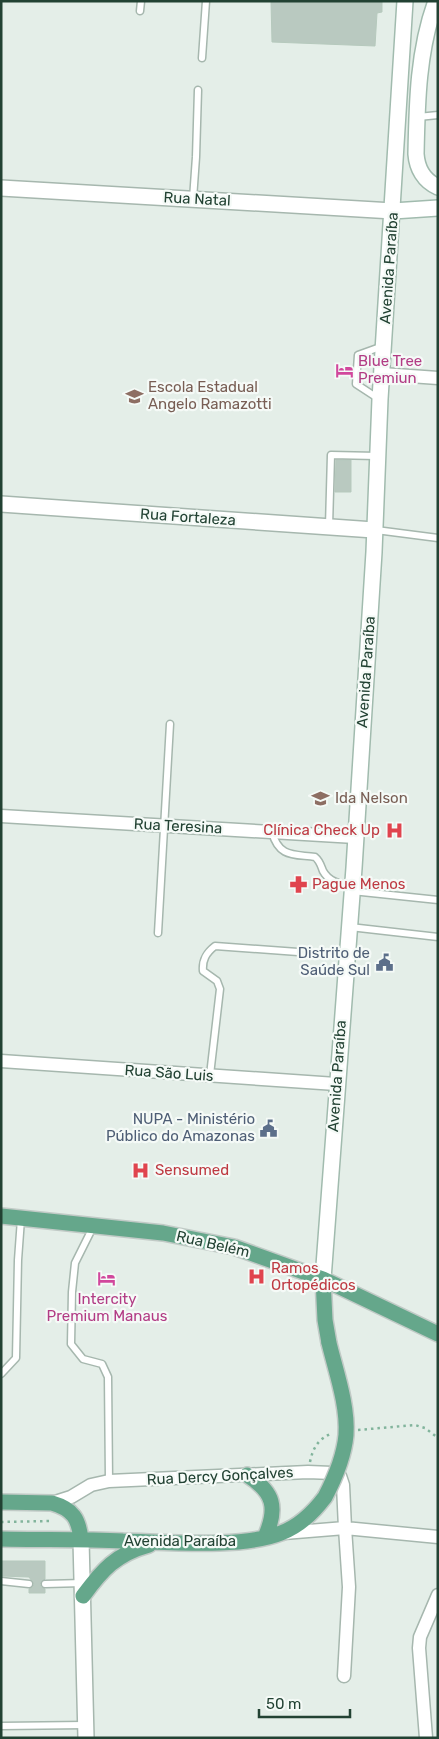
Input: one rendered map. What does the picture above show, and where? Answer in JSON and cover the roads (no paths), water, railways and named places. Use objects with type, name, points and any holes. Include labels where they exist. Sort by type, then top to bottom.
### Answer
[{"type":"main road","name":"Avenida Paraíba","points":[[1,1539],[228,1542],[265,1538],[299,1524],[313,1513],[325,1497],[335,1478],[342,1456],[346,1434],[345,1410],[325,1320],[323,1279],[355,837],[404,1]]},
{"type":"main road","points":[[436,1],[424,42],[417,118],[417,166],[427,180],[438,187]]},
{"type":"main road","name":"Rua Natal","points":[[1,188],[393,210],[438,208]]},
{"type":"main road","name":"Rua Fortaleza","points":[[1,504],[374,530]]},
{"type":"main road","name":"Rua Belém","points":[[1,1216],[163,1233],[217,1243],[271,1259],[323,1279],[438,1334]]},
{"type":"main road","points":[[246,1474],[260,1483],[269,1493],[272,1517],[265,1538]]},
{"type":"main road","points":[[1,1502],[52,1509],[68,1509],[76,1518],[80,1527],[86,1731]]},
{"type":"main road","points":[[83,1590],[113,1561],[138,1548],[157,1542]]},
{"type":"street","points":[[382,374],[438,378]]},
{"type":"street","name":"Rua Teresina","points":[[1,816],[355,837]]},
{"type":"street","name":"Rua São Luis","points":[[1,1061],[336,1084]]},
{"type":"street","name":"Rua Dercy Gonçalves","points":[[52,1509],[91,1485],[109,1481],[246,1474],[332,1473],[340,1476],[343,1486],[345,1528]]},
{"type":"street","points":[[344,1676],[349,1587],[345,1528]]},
{"type":"street","points":[[281,1533],[345,1528],[438,1537]]},
{"type":"street","points":[[426,1738],[420,1637],[438,1596]]},
{"type":"lane","points":[[140,11],[141,1]]},
{"type":"lane","points":[[202,58],[206,1]]},
{"type":"lane","points":[[193,199],[198,90]]},
{"type":"lane","points":[[417,118],[438,115]]},
{"type":"lane","points":[[380,399],[356,384],[358,355],[384,345]]},
{"type":"lane","points":[[328,526],[330,455],[377,456]]},
{"type":"lane","points":[[374,530],[438,538]]},
{"type":"lane","points":[[158,933],[170,724]]},
{"type":"lane","points":[[272,832],[276,841],[285,852],[294,856],[315,857],[328,878],[338,884],[351,889],[438,900]]},
{"type":"lane","points":[[349,927],[438,938]]},
{"type":"lane","points":[[210,1076],[220,989],[217,981],[203,971],[202,965],[206,953],[215,946],[298,952]]},
{"type":"lane","points":[[1,1374],[16,1358],[21,1218]]},
{"type":"lane","points":[[93,1226],[76,1264],[72,1292],[71,1344],[83,1359],[102,1364],[108,1377],[109,1481]]},
{"type":"lane","points":[[1,1581],[29,1584]]},
{"type":"lane","points":[[44,1584],[74,1584],[83,1590]]},
{"type":"lane","points":[[1,1726],[86,1731]]},
{"type":"place","name":"Blue Tree Premiun","points":[[344,370]]},
{"type":"place","name":"Escola Estadual Angelo Ramazotti","points":[[134,396]]},
{"type":"place","name":"Ida Nelson","points":[[321,798]]},
{"type":"place","name":"Clínica Check Up","points":[[394,830]]},
{"type":"place","name":"Pague Menos","points":[[298,884]]},
{"type":"place","name":"Distrito de Saúde Sul","points":[[384,962]]},
{"type":"place","name":"NUPA - Ministério Público do Amazonas","points":[[269,1128]]},
{"type":"place","name":"Sensumed","points":[[141,1170]]},
{"type":"place","name":"Ramos Ortopédicos","points":[[257,1277]]},
{"type":"place","name":"Intercity Premium Manaus","points":[[107,1278]]}]
